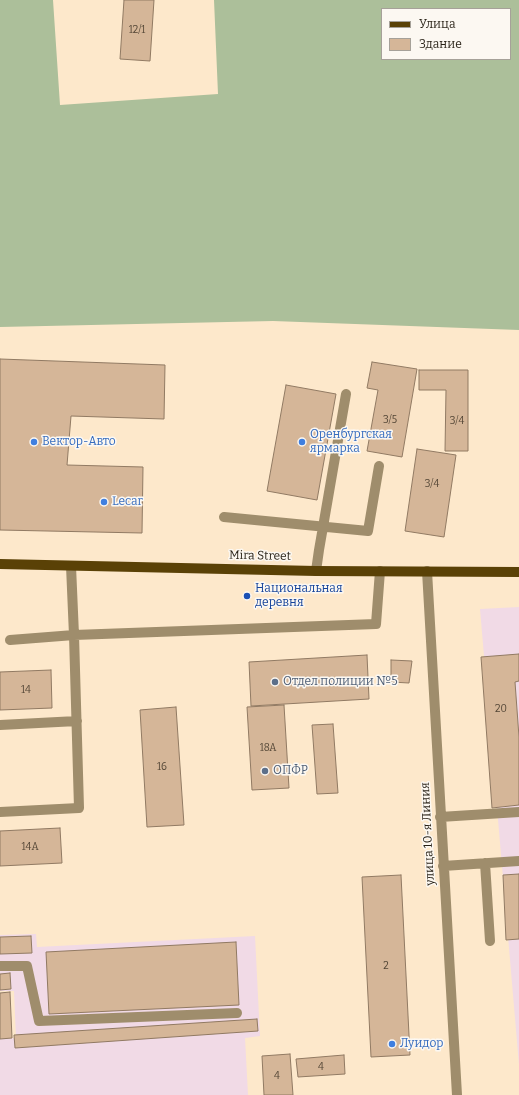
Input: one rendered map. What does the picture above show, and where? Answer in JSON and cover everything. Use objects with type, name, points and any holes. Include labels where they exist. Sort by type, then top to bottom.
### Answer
[{"type":"main road","name":"Mira Street","points":[[0,564],[316,571],[519,572]]},
{"type":"street","points":[[316,571],[346,394]]},
{"type":"street","points":[[224,517],[368,531],[379,466]]},
{"type":"street","points":[[0,812],[79,808],[71,566]]},
{"type":"street","points":[[10,640],[74,636],[376,624],[380,571]]},
{"type":"street","name":"улица 10-я Линия","points":[[427,571],[457,1095]]},
{"type":"street","points":[[0,725],[77,721]]},
{"type":"street","points":[[440,817],[519,812]]},
{"type":"street","points":[[443,866],[519,861]]},
{"type":"street","points":[[485,864],[490,941]]},
{"type":"street","points":[[0,966],[27,966],[39,1021],[237,1013]]},
{"type":"shaded area","points":[[519,607],[519,1065],[480,609]]},
{"type":"shaded area","points":[[36,934],[37,947],[255,936],[260,1036],[245,1038],[248,1095],[0,1095],[0,1039],[16,1038],[14,991],[0,991],[0,935]]},
{"type":"green space","points":[[0,0],[53,0],[60,105],[218,94],[214,0],[519,0],[519,330],[273,321],[0,327]]},
{"type":"building","points":[[124,0],[154,0],[150,61],[120,59]]},
{"type":"building","name":"Вектор-Авто","points":[[0,359],[165,365],[164,419],[71,416],[67,465],[143,467],[142,533],[0,530]]},
{"type":"building","points":[[372,362],[417,369],[402,457],[367,451],[378,390],[367,388]]},
{"type":"building","points":[[419,370],[468,370],[468,451],[445,451],[446,390],[419,390]]},
{"type":"building","name":"Оренбургская ярмарка","points":[[286,385],[336,394],[317,500],[267,491]]},
{"type":"building","points":[[417,449],[456,455],[444,537],[405,531]]},
{"type":"building","points":[[519,654],[519,681],[515,682],[519,737],[519,805],[492,808],[481,657]]},
{"type":"building","points":[[367,655],[369,699],[251,706],[249,662]]},
{"type":"building","points":[[391,660],[412,661],[409,683],[391,682]]},
{"type":"building","points":[[51,670],[52,708],[0,710],[0,672]]},
{"type":"building","points":[[284,705],[289,788],[252,790],[247,707]]},
{"type":"building","points":[[176,707],[184,825],[147,827],[140,710]]},
{"type":"building","points":[[333,724],[338,793],[317,794],[312,725]]},
{"type":"building","points":[[60,828],[62,863],[0,866],[0,831]]},
{"type":"building","points":[[519,874],[519,939],[506,940],[503,875]]},
{"type":"building","points":[[401,875],[410,1055],[371,1057],[362,877]]},
{"type":"building","points":[[31,936],[32,953],[0,954],[0,937]]},
{"type":"building","points":[[236,942],[239,1005],[49,1014],[46,952]]},
{"type":"building","points":[[10,973],[11,989],[0,990],[0,974]]},
{"type":"building","points":[[10,992],[12,1038],[0,1039],[0,993]]},
{"type":"building","points":[[257,1019],[258,1031],[15,1048],[14,1035]]},
{"type":"building","points":[[290,1054],[293,1095],[264,1095],[262,1056]]},
{"type":"building","points":[[344,1055],[345,1074],[298,1077],[296,1059]]},
{"type":"place","name":"Вектор-Авто","points":[[34,442]]},
{"type":"place","name":"Оренбургская ярмарка","points":[[302,442]]},
{"type":"place","name":"Lecar","points":[[104,502]]},
{"type":"place","name":"Национальная деревня","points":[[247,596]]},
{"type":"place","name":"Отдел полиции №5","points":[[275,682]]},
{"type":"place","name":"ОПФР","points":[[265,771]]},
{"type":"place","name":"Луидор","points":[[392,1044]]}]
